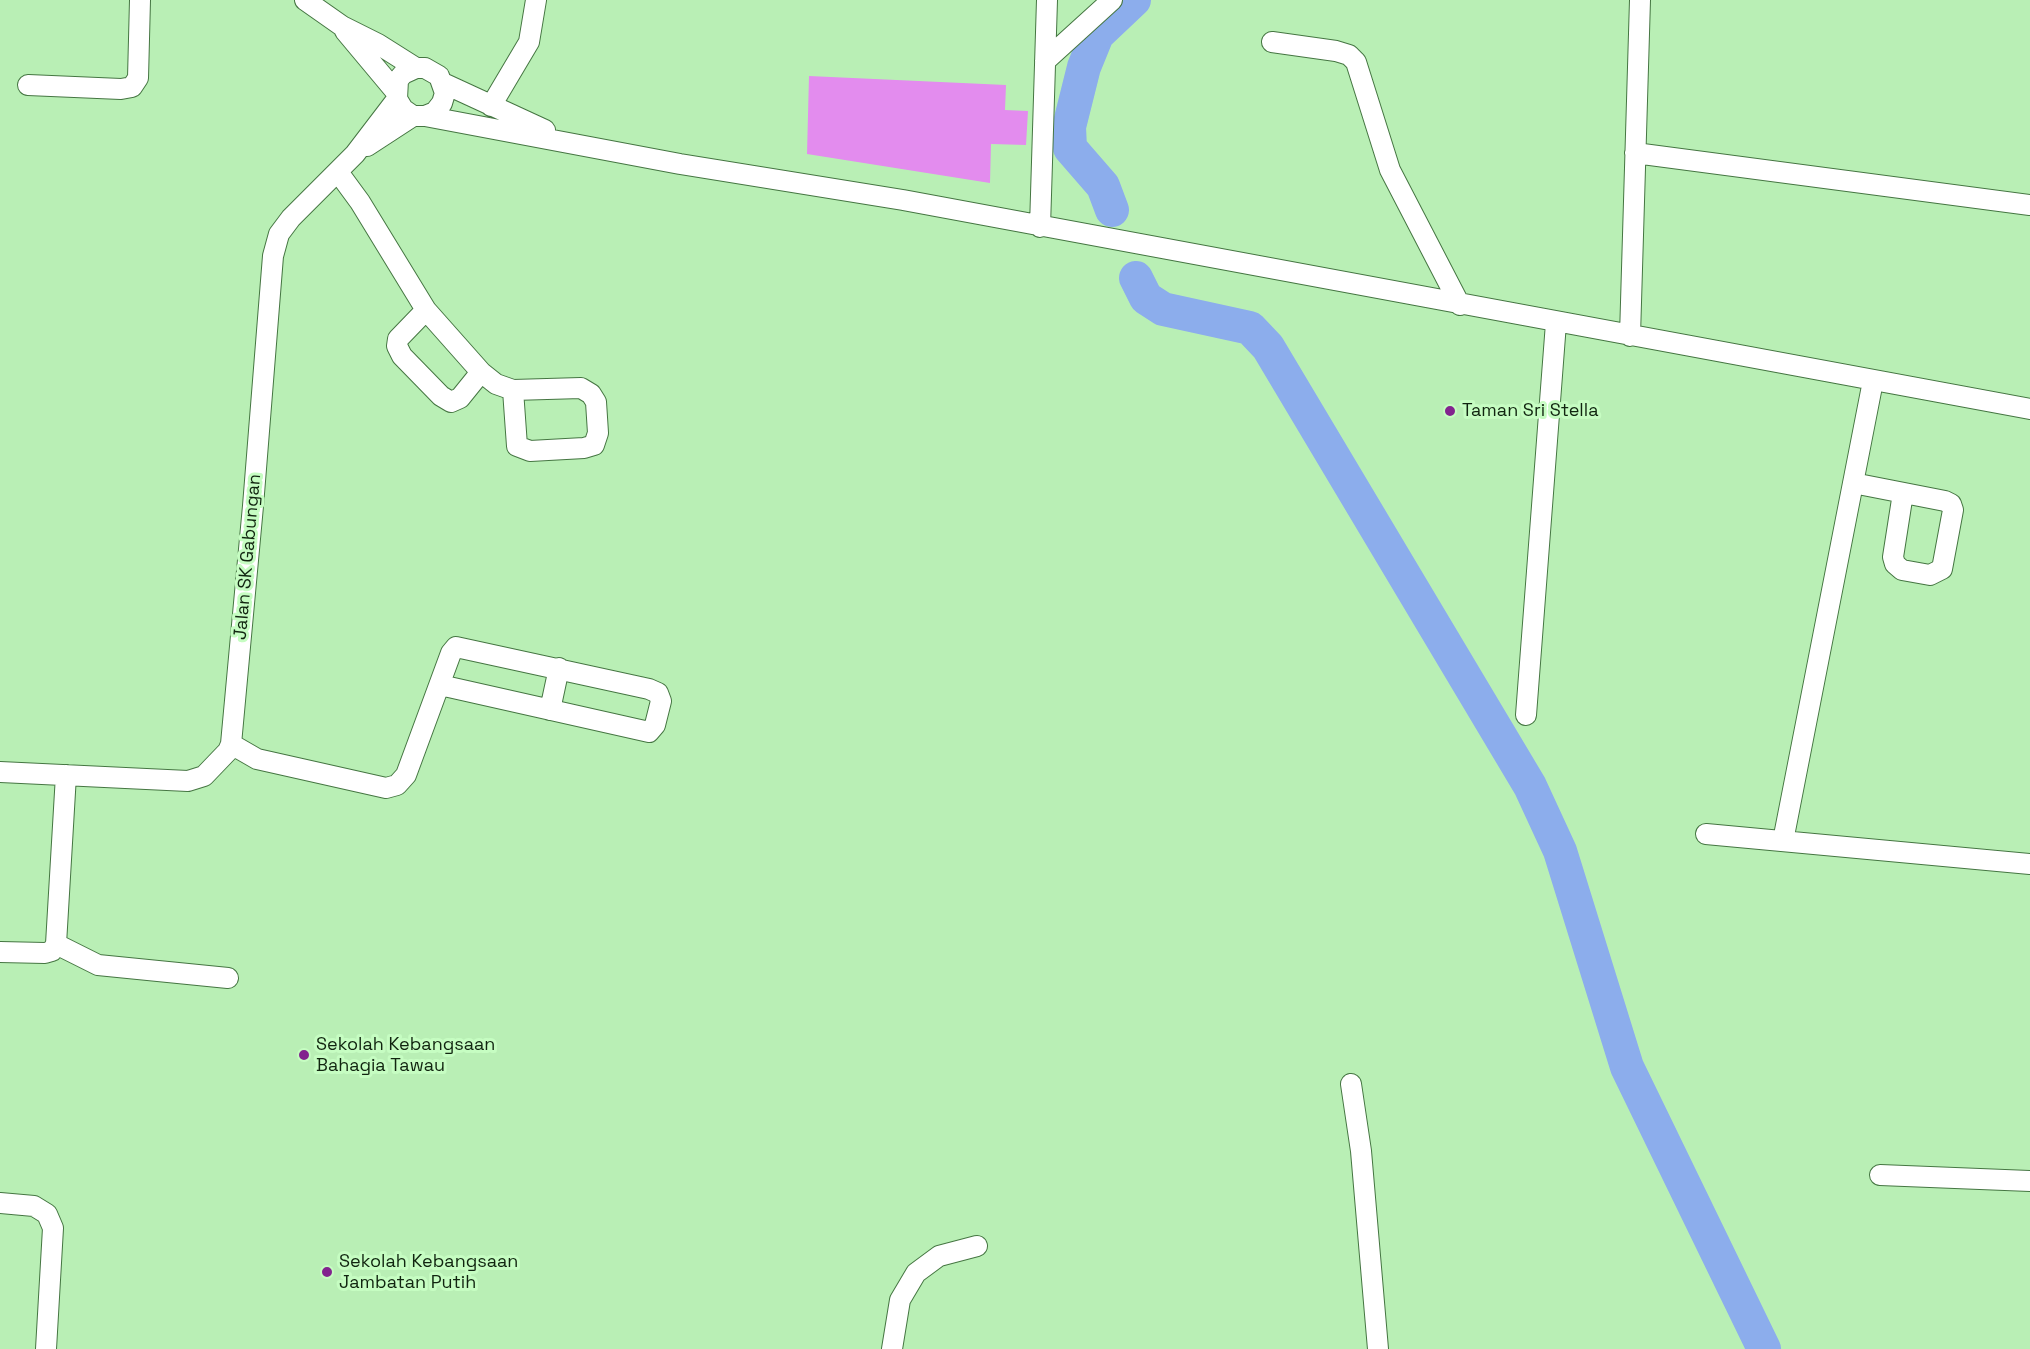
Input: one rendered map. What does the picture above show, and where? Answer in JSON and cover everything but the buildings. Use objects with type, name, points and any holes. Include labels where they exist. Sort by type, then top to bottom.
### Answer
[{"type":"street","points":[[28,85],[121,89],[132,87],[138,78],[140,0]]},
{"type":"street","points":[[305,0],[342,26],[378,44],[416,68],[433,70],[443,83],[445,93],[442,103],[435,112],[419,116]]},
{"type":"street","points":[[491,106],[529,42],[536,0]]},
{"type":"street","points":[[1040,227],[1047,0]]},
{"type":"street","points":[[1045,61],[1112,0]]},
{"type":"street","points":[[1630,336],[1640,0]]},
{"type":"street","points":[[342,26],[396,95],[403,110],[419,116],[580,146],[903,200],[1556,323],[2030,409]]},
{"type":"street","points":[[1272,42],[1336,51],[1349,55],[1356,62],[1390,170],[1460,304]]},
{"type":"street","points":[[396,95],[403,74],[416,68]]},
{"type":"street","points":[[443,83],[580,146]]},
{"type":"street","name":"Jalan SK Gabungan","points":[[229,747],[273,256],[279,234],[291,218],[355,154],[396,95]]},
{"type":"street","name":"Jalan SK Gabungan","points":[[355,154],[419,116]]},
{"type":"street","points":[[1635,153],[2030,205]]},
{"type":"street","points":[[338,172],[360,202],[426,310],[481,372],[496,384],[513,390],[581,388],[591,394],[596,402],[598,433],[594,445],[584,448],[530,451],[517,446],[513,390]]},
{"type":"street","points":[[426,310],[398,339],[397,346],[402,356],[451,402],[460,398],[481,372]]},
{"type":"street","points":[[1526,715],[1556,323]]},
{"type":"street","points":[[1783,841],[1873,381]]},
{"type":"street","points":[[1853,483],[1903,493]]},
{"type":"street","points":[[0,772],[188,781],[204,776],[229,747],[257,759],[386,788],[397,785],[406,775],[451,653],[456,647],[650,689],[658,693],[661,701],[655,725],[650,732],[440,685]]},
{"type":"street","points":[[550,710],[559,668]]},
{"type":"street","points":[[0,952],[45,953],[52,951],[56,944],[66,775]]},
{"type":"street","points":[[1706,834],[2030,864]]},
{"type":"street","points":[[56,944],[98,965],[228,978]]},
{"type":"street","points":[[1350,1084],[1361,1151],[1378,1349]]},
{"type":"street","points":[[1880,1175],[2030,1181]]},
{"type":"street","points":[[0,1203],[34,1206],[47,1214],[53,1228],[46,1349]]},
{"type":"street","points":[[892,1349],[900,1300],[916,1273],[939,1256],[977,1246]]},
{"type":"shaded area","points":[[809,76],[1006,85],[1005,110],[1028,111],[1026,145],[991,144],[990,183],[807,154]]},
{"type":"waterway","points":[[1112,210],[1103,186],[1070,148],[1069,127],[1084,67],[1097,35],[1134,0]]},
{"type":"waterway","points":[[1136,278],[1146,298],[1163,309],[1250,328],[1268,347],[1530,786],[1560,851],[1627,1067],[1764,1349]]},
{"type":"place","name":"Taman Sri Stella","points":[[1450,411]]},
{"type":"place","name":"Sekolah Kebangsaan Bahagia Tawau","points":[[304,1055]]},
{"type":"place","name":"Sekolah Kebangsaan Jambatan Putih","points":[[327,1272]]}]
